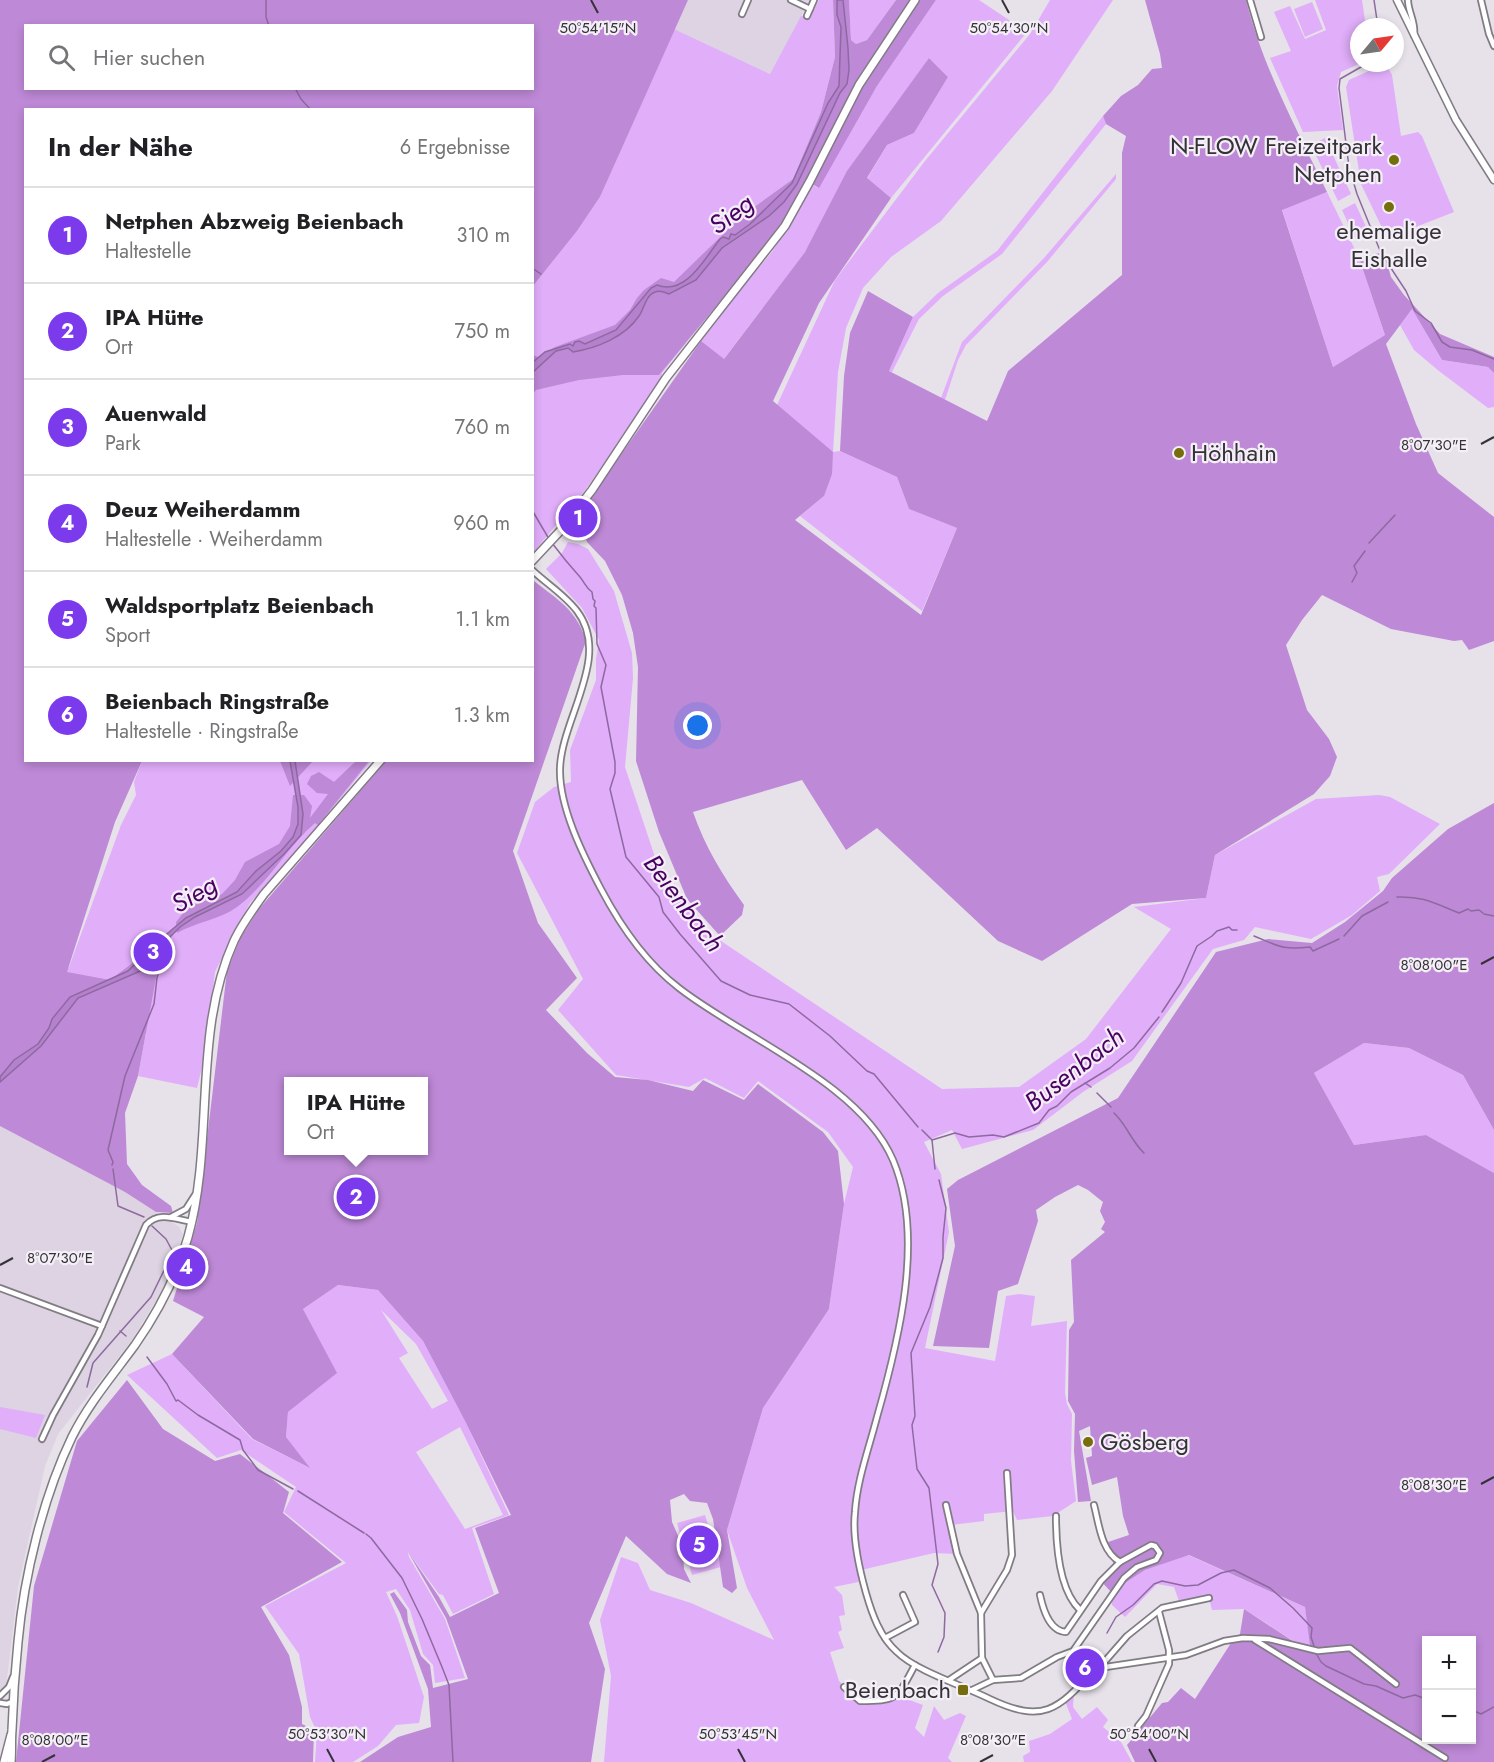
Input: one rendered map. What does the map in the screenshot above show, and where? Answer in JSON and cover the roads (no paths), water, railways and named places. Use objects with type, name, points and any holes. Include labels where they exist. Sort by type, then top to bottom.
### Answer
[{"type":"main road","points":[[534,559],[561,530],[602,476],[666,378],[785,226],[859,85],[915,0]]},
{"type":"main road","points":[[11,1762],[16,1668],[25,1588],[44,1515],[64,1455],[96,1398],[163,1300],[184,1250],[192,1222],[214,1011],[221,976],[234,940],[264,894],[379,762]]},
{"type":"main road","points":[[4,1762],[12,1732]]},
{"type":"street","points":[[742,14],[748,0]]},
{"type":"street","points":[[791,0],[810,9]]},
{"type":"street","points":[[807,16],[814,0]]},
{"type":"street","points":[[1250,0],[1261,38]]},
{"type":"street","points":[[1397,0],[1456,120],[1494,180]]},
{"type":"street","points":[[1408,0],[1415,27],[1414,36]]},
{"type":"street","points":[[1481,0],[1494,46]]},
{"type":"street","points":[[534,572],[572,605],[581,617],[588,634],[587,670],[564,744],[560,773],[564,797],[578,841],[619,921],[645,956],[680,989],[843,1097],[874,1129],[892,1158],[896,1170],[907,1230],[906,1277],[882,1400],[858,1489],[854,1526],[865,1591],[885,1638],[900,1656],[915,1665],[1014,1708],[1036,1712],[1065,1701],[1127,1636],[1166,1606],[1209,1598]]},
{"type":"street","points":[[171,1217],[186,1209],[197,1190]]},
{"type":"street","points":[[42,1439],[102,1326],[146,1225],[158,1217],[171,1217],[192,1222]]},
{"type":"street","points":[[0,1288],[102,1326]]},
{"type":"street","points":[[981,1613],[1007,1570],[1012,1555],[1007,1473]]},
{"type":"street","points":[[946,1505],[957,1554],[981,1613],[982,1658],[993,1680]]},
{"type":"street","points":[[1094,1505],[1104,1542],[1113,1558],[1120,1562]]},
{"type":"street","points":[[1056,1516],[1057,1550],[1072,1601],[1080,1610]]},
{"type":"street","points":[[972,1690],[993,1680],[1021,1678],[1057,1657],[1073,1651],[1124,1578],[1137,1567],[1156,1560],[1160,1553],[1155,1546],[1150,1545],[1120,1562],[1101,1581],[1068,1630],[1059,1631],[1050,1623],[1040,1595]]},
{"type":"street","points":[[885,1638],[915,1622],[903,1595]]},
{"type":"street","points":[[1138,1726],[1146,1716],[1167,1671],[1170,1657],[1159,1612]]},
{"type":"street","points":[[1073,1651],[1096,1670],[1186,1654],[1224,1641],[1243,1638],[1269,1639],[1318,1651],[1350,1648],[1396,1684]]},
{"type":"street","points":[[1255,1640],[1445,1758]]},
{"type":"street","points":[[949,1680],[982,1658]]},
{"type":"street","points":[[844,1687],[860,1701],[892,1699],[899,1694],[915,1665]]},
{"type":"street","points":[[14,1701],[0,1696],[9,1687],[16,1668]]},
{"type":"street","points":[[0,1703],[7,1704],[14,1701]]},
{"type":"waterway","points":[[266,0],[268,24]]},
{"type":"waterway","points":[[1374,0],[1377,18]]},
{"type":"waterway","points":[[1352,72],[1340,79],[1339,88],[1349,167],[1357,194],[1381,253],[1406,291],[1415,311],[1431,323],[1442,342],[1450,347],[1472,350],[1494,359]]},
{"type":"waterway","points":[[296,90],[309,108]]},
{"type":"waterway","points":[[534,269],[541,274]]},
{"type":"waterway","name":"Beienbach","points":[[534,513],[549,539]]},
{"type":"waterway","points":[[1369,543],[1395,515]]},
{"type":"waterway","name":"Beienbach","points":[[552,543],[592,592],[595,601],[597,644],[606,665],[601,687],[615,762],[615,773],[610,789],[626,857],[659,897],[663,912],[721,981],[750,995],[789,1004],[830,1036],[867,1071],[874,1074],[918,1127]]},
{"type":"waterway","points":[[1352,582],[1357,573],[1354,566],[1365,551]]},
{"type":"waterway","name":"Busenbach","points":[[1397,897],[1421,899],[1459,913],[1468,909],[1479,910],[1484,914],[1494,916]]},
{"type":"waterway","name":"Busenbach","points":[[1344,936],[1362,916],[1388,902]]},
{"type":"waterway","name":"Busenbach","points":[[1162,1012],[1181,983],[1197,946],[1217,931],[1229,927],[1237,930]]},
{"type":"waterway","name":"Busenbach","points":[[1254,936],[1280,946],[1310,947],[1313,951],[1339,939]]},
{"type":"waterway","points":[[112,1165],[108,1150],[125,1076],[154,1004],[157,978],[167,939]]},
{"type":"waterway","name":"Busenbach","points":[[932,1140],[955,1133],[969,1137],[993,1135],[1004,1137],[1039,1123],[1049,1110],[1057,1106],[1071,1092],[1110,1068],[1134,1048],[1159,1017]]},
{"type":"waterway","name":"Busenbach","points":[[1085,1083],[1091,1087]]},
{"type":"waterway","points":[[1097,1093],[1111,1107]]},
{"type":"waterway","points":[[1114,1113],[1144,1153]]},
{"type":"waterway","name":"Beienbach","points":[[922,1130],[932,1140],[935,1169]]},
{"type":"waterway","points":[[113,1169],[118,1206],[144,1217]]},
{"type":"waterway","name":"Beienbach","points":[[938,1652],[944,1637],[945,1613],[932,1585],[938,1564],[929,1488],[917,1469],[912,1425],[915,1416],[911,1353],[930,1307],[943,1258],[946,1208],[939,1180]]},
{"type":"waterway","points":[[87,1387],[93,1363],[151,1297],[173,1252],[166,1239],[152,1226]]},
{"type":"waterway","points":[[120,1331],[126,1336]]},
{"type":"waterway","points":[[147,1357],[167,1384],[176,1401],[178,1400],[240,1440],[243,1450],[258,1470],[293,1489]]},
{"type":"waterway","points":[[298,1491],[364,1533]]},
{"type":"waterway","points":[[366,1534],[402,1578],[422,1619],[449,1685],[453,1762]]},
{"type":"waterway","name":"Beienbach","points":[[1107,1633],[1116,1617],[1133,1605],[1154,1584],[1162,1581],[1185,1586],[1198,1585],[1221,1573],[1234,1570],[1270,1588],[1293,1608],[1312,1628],[1311,1637],[1314,1646]]},
{"type":"waterway","name":"Beienbach","points":[[1317,1655],[1326,1666],[1364,1684],[1376,1686],[1403,1698],[1415,1695],[1422,1698]]},
{"type":"waterway","name":"Beienbach","points":[[1476,1712],[1481,1714],[1494,1707]]},
{"type":"place","name":"N-FLOW Freizeitpark Netphen","points":[[1394,160]]},
{"type":"place","name":"ehemalige Eishalle","points":[[1389,207]]},
{"type":"place","name":"Höhhain","points":[[1179,453]]},
{"type":"place","name":"Netphen Abzweig Beienbach","points":[[578,518]]},
{"type":"place","name":"Auenwald","points":[[153,952]]},
{"type":"place","name":"IPA Hütte","points":[[356,1197]]},
{"type":"place","name":"Deuz Weiherdamm","points":[[186,1267]]},
{"type":"place","name":"Gösberg","points":[[1088,1442]]},
{"type":"place","name":"Waldsportplatz Beienbach","points":[[699,1545]]},
{"type":"place","name":"Beienbach Ringstraße","points":[[1085,1668]]},
{"type":"place","name":"Beienbach","points":[[963,1690]]},
{"type":"water label","name":"Sieg","points":[[731,214]]},
{"type":"water label","name":"Sieg","points":[[194,894]]}]
